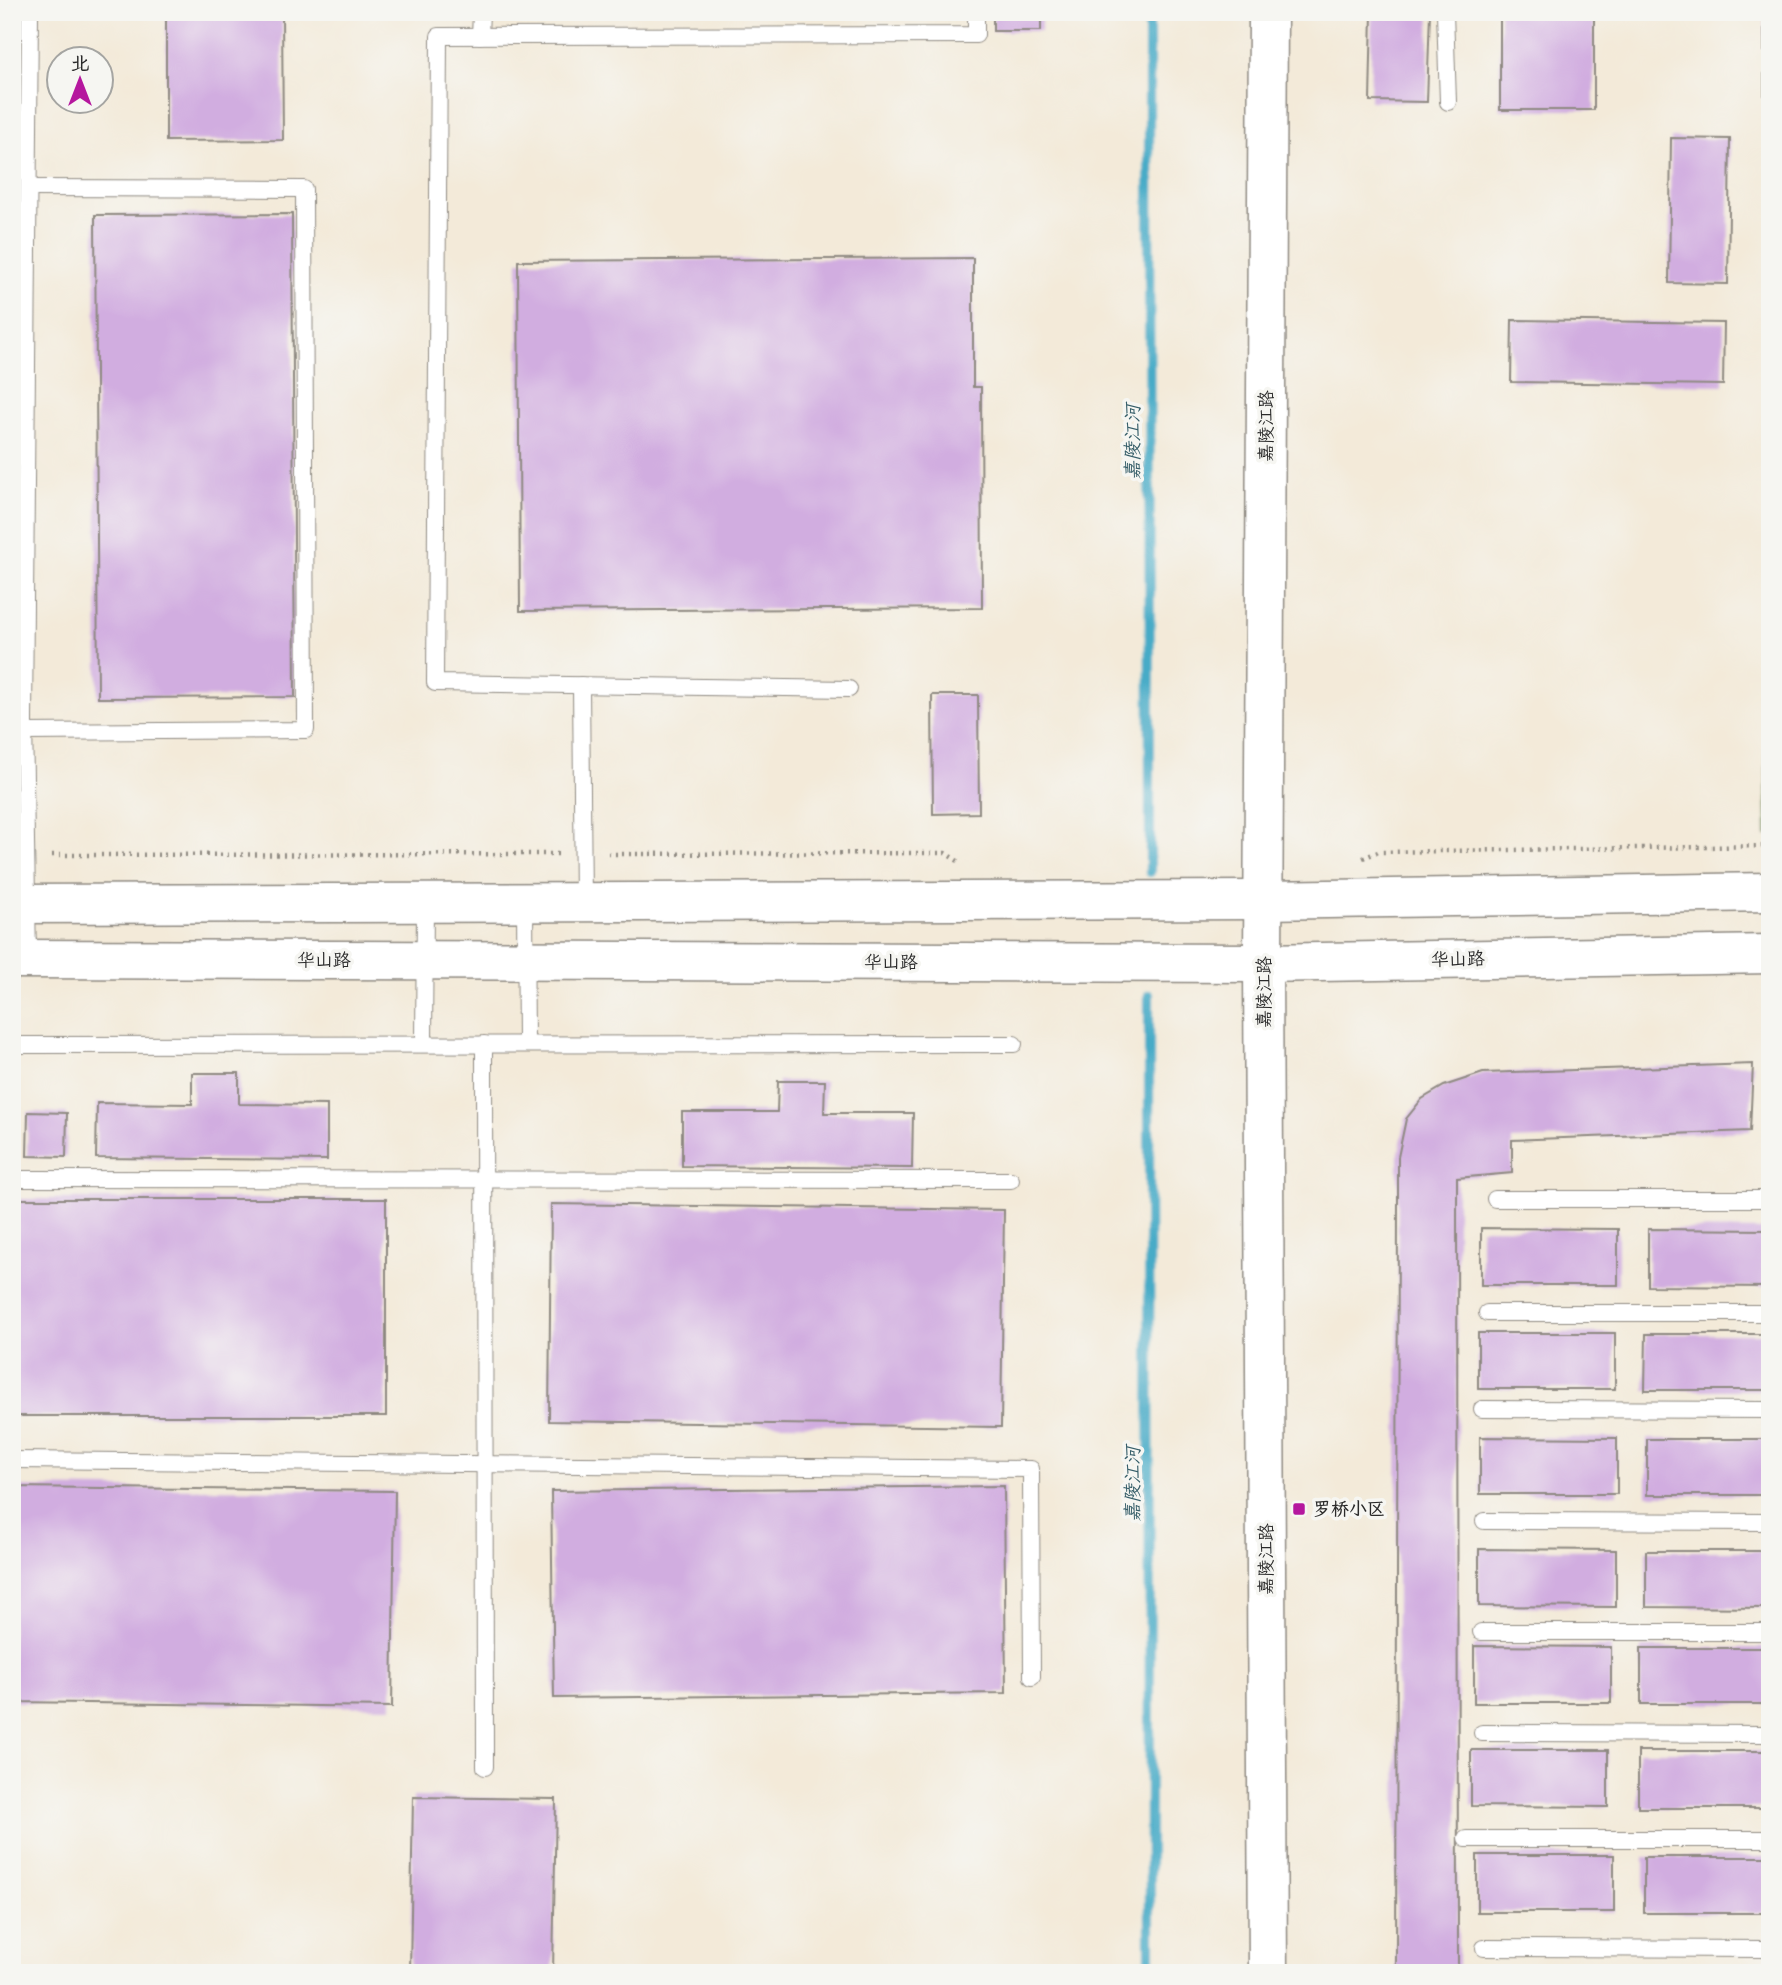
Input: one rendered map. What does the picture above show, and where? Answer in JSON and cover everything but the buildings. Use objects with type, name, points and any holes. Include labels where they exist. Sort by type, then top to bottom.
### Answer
[{"type":"street","name":"嘉陵江路","points":[[1268,12],[1263,963],[1268,1973]]},
{"type":"street","points":[[19,904],[1264,900],[1770,892]]},
{"type":"street","name":"华山路","points":[[20,959],[1263,963],[1770,954]]},
{"type":"lane","points":[[20,959],[19,904],[26,855],[30,12]]},
{"type":"lane","points":[[481,12],[481,36]]},
{"type":"lane","points":[[849,689],[435,683],[439,36],[976,36],[976,12]]},
{"type":"lane","points":[[1445,12],[1448,103]]},
{"type":"lane","points":[[25,727],[306,730],[304,189],[29,188]]},
{"type":"lane","points":[[581,685],[583,902]]},
{"type":"lane","points":[[12,709],[18,712],[25,727]]},
{"type":"lane","points":[[424,1044],[425,903]]},
{"type":"lane","points":[[525,903],[526,1044]]},
{"type":"lane","points":[[484,1044],[485,1767]]},
{"type":"lane","points":[[12,1045],[1014,1044]]},
{"type":"lane","points":[[12,1179],[1011,1180]]},
{"type":"lane","points":[[1495,1199],[1770,1199]]},
{"type":"lane","points":[[1487,1312],[1770,1313]]},
{"type":"lane","points":[[1482,1409],[1770,1410]]},
{"type":"lane","points":[[12,1460],[1031,1469],[1032,1677]]},
{"type":"lane","points":[[1484,1521],[1770,1522]]},
{"type":"lane","points":[[1481,1632],[1770,1632]]},
{"type":"lane","points":[[1482,1733],[1770,1734]]},
{"type":"lane","points":[[1466,1839],[1770,1839]]},
{"type":"lane","points":[[1484,1948],[1770,1949]]},
{"type":"path","points":[[26,855],[945,853],[967,867]]},
{"type":"green space","points":[[1766,739],[1770,739],[1770,835],[1767,835]]},
{"type":"waterway","name":"嘉陵江河","points":[[1149,12],[1150,872]]},
{"type":"waterway","name":"嘉陵江河","points":[[1149,995],[1150,1973]]},
{"type":"place","name":"罗桥小区","points":[[1299,1509]]}]
